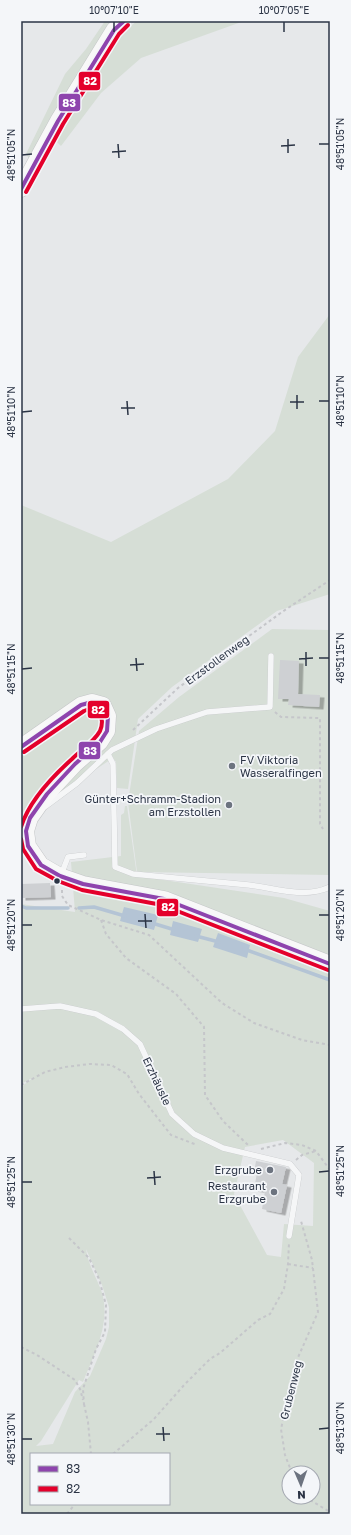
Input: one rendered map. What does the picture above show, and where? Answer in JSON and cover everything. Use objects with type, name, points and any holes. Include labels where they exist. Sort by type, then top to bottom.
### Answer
[{"type":"street","points":[[21,189],[58,121],[114,30],[124,21]]},
{"type":"street","points":[[21,747],[81,705],[92,702],[103,705],[108,716],[107,731],[100,742],[75,764],[47,794],[30,818],[26,831],[28,846],[41,865],[60,876],[83,884],[164,899],[330,964]]},
{"type":"lane","points":[[34,813],[77,783],[112,750],[156,729],[207,712],[270,707],[271,656]]},
{"type":"lane","points":[[108,754],[113,764],[115,867],[133,874],[250,885],[286,891],[309,893],[330,887]]},
{"type":"lane","points":[[60,876],[68,857],[84,855]]},
{"type":"lane","name":"Erzhäusle","points":[[21,1009],[60,1006],[96,1014],[123,1029],[140,1044],[172,1114],[194,1134],[223,1148],[290,1164]]},
{"type":"lane","points":[[289,1236],[299,1175],[290,1164]]},
{"type":"path","name":"Erzstollenweg","points":[[129,734],[178,688],[282,612],[330,580]]},
{"type":"path","points":[[270,707],[281,717],[320,718],[320,824],[323,829]]},
{"type":"path","points":[[60,876],[62,896],[68,905],[101,920],[149,935],[222,1003],[254,1023],[302,1040],[330,1045]]},
{"type":"path","points":[[101,920],[106,934],[126,958],[176,994],[204,1027],[205,1095],[223,1121],[255,1150],[285,1143],[302,1145],[316,1151],[330,1170]]},
{"type":"path","points":[[21,1085],[45,1072],[65,1067],[90,1064],[111,1064],[127,1074],[139,1094],[171,1135],[196,1145],[203,1146]]},
{"type":"path","points":[[290,1164],[302,1155],[316,1151]]},
{"type":"path","name":"Grubenweg","points":[[289,1465],[285,1455],[281,1429],[296,1362],[318,1312],[313,1268],[300,1216]]},
{"type":"path","points":[[114,1453],[154,1419],[184,1384],[210,1359],[258,1320],[270,1314],[284,1289],[288,1264],[289,1236]]},
{"type":"path","points":[[69,1238],[89,1258],[99,1279],[106,1305],[105,1332],[96,1349],[83,1389],[84,1405]]},
{"type":"path","points":[[288,1264],[313,1268]]},
{"type":"path","points":[[21,1347],[37,1355],[75,1380],[80,1389],[88,1422],[91,1453]]},
{"type":"path","points":[[67,1514],[74,1505]]},
{"type":"path","points":[[318,1505],[330,1512]]},
{"type":"shaded area","points":[[105,21],[115,21],[30,160],[26,154],[65,74],[86,49]]},
{"type":"shaded area","points":[[137,21],[244,21],[141,58],[101,93],[61,146],[54,139],[119,35]]},
{"type":"shaded area","points":[[330,314],[330,594],[277,611],[172,687],[138,719],[128,789],[117,788],[116,762],[113,758],[57,795],[21,823],[21,505],[111,542],[228,479],[275,431],[298,357]]},
{"type":"shaded area","name":"FV Viktoria Wasseralfingen","points":[[272,629],[330,630],[330,875],[137,872],[128,802],[139,731],[179,697]]},
{"type":"shaded area","points":[[125,806],[127,806],[137,876],[284,898],[330,911],[330,1514],[21,1514],[21,1087],[34,1077],[21,1084],[21,904],[75,912],[71,862],[121,856],[121,815],[124,813]],"holes":[[[283,1140],[314,1163],[313,1226],[284,1224],[281,1257],[267,1255],[234,1194],[245,1147]],[[86,1249],[102,1285],[109,1307],[109,1327],[106,1339],[90,1376],[75,1392],[53,1444],[36,1446],[41,1441],[79,1380],[83,1382],[100,1339],[103,1327],[104,1305],[102,1293]]]},
{"type":"water","points":[[124,907],[158,915],[154,930],[120,921]]},
{"type":"water","points":[[173,921],[202,929],[198,942],[170,935]]},
{"type":"water","points":[[218,933],[250,945],[247,958],[213,947]]},
{"type":"building","points":[[280,660],[299,661],[298,694],[320,695],[319,707],[288,705],[289,699],[278,699]]},
{"type":"building","points":[[50,883],[51,897],[21,898],[21,884]]},
{"type":"building","points":[[256,1161],[286,1167],[282,1184],[287,1185],[281,1213],[262,1209],[265,1191],[254,1189],[257,1173],[254,1173]]},
{"type":"waterway","points":[[21,906],[26,908],[68,908]]},
{"type":"waterway","points":[[79,908],[94,907],[125,916]]},
{"type":"waterway","points":[[152,923],[175,930]]},
{"type":"waterway","points":[[196,936],[219,942]]},
{"type":"waterway","points":[[244,949],[330,980]]},
{"type":"transit line","name":"83","points":[[21,189],[58,121],[114,30],[124,21]]},
{"type":"transit line","name":"82","points":[[26,192],[63,124],[119,34],[128,25]]},
{"type":"transit line","name":"83","points":[[21,747],[81,705],[92,702],[103,705],[108,716],[107,731],[100,742],[75,764],[47,794],[30,818],[26,831],[28,846],[41,865],[60,876],[83,884],[164,899],[330,964]]},
{"type":"transit line","name":"82","points":[[21,827],[35,799],[42,790],[91,742],[100,731],[102,723],[99,710],[92,708],[84,711],[24,752]]},
{"type":"transit line","name":"82","points":[[21,839],[23,849],[36,869],[58,881],[82,890],[162,905],[328,970]]},
{"type":"place","name":"FV Viktoria Wasseralfingen","points":[[232,766]]},
{"type":"place","name":"Günter+Schramm-Stadion am Erzstollen","points":[[229,805]]},
{"type":"place","name":"Erzgrube","points":[[270,1170]]},
{"type":"place","name":"Restaurant Erzgrube","points":[[274,1192]]}]
